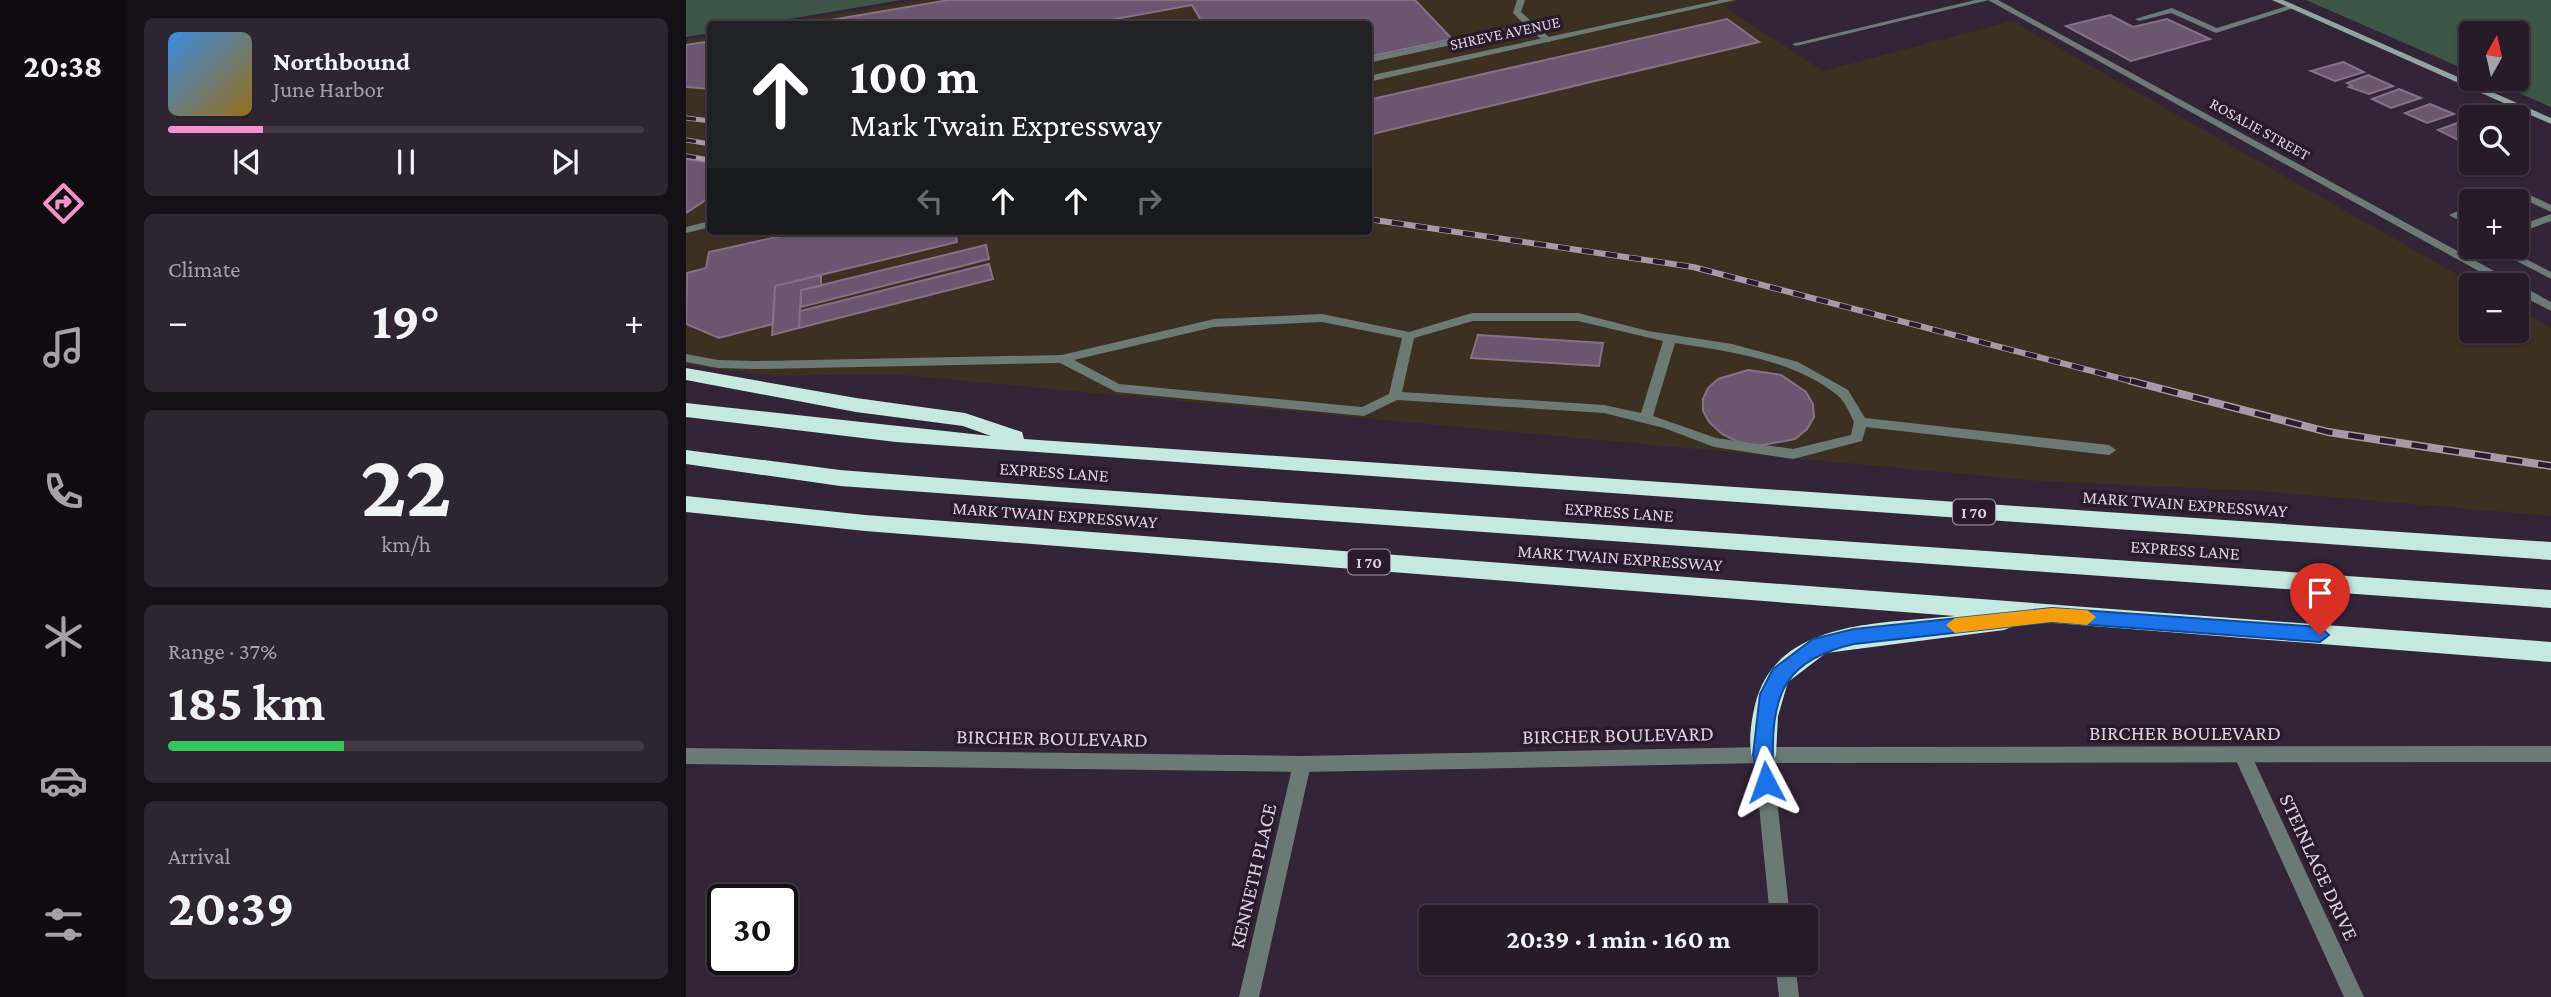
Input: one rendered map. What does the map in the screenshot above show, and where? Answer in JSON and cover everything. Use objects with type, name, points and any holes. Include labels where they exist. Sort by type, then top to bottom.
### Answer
[{"type":"highway","points":[[686,374],[856,405],[965,420],[1047,448]]},
{"type":"highway","name":"MARK TWAIN EXPRESSWAY","points":[[686,410],[882,434],[1047,448],[2551,551]]},
{"type":"highway","name":"EXPRESS LANE","points":[[686,457],[840,478],[1044,494],[2551,599]]},
{"type":"highway","name":"MARK TWAIN EXPRESSWAY","points":[[686,504],[893,525],[2551,652]]},
{"type":"highway","points":[[1763,755],[1765,716],[1770,694],[1779,675],[1820,644],[1854,637],[2052,615]]},
{"type":"main road","points":[[2276,0],[2551,121]]},
{"type":"street","points":[[1521,0],[1517,13],[1547,40]]},
{"type":"street","name":"SHREVE AVENUE","points":[[1372,78],[1731,0]]},
{"type":"street","points":[[1796,44],[1985,0]]},
{"type":"street","name":"ROSALIE STREET","points":[[1992,0],[2490,273]]},
{"type":"street","points":[[2139,19],[2172,10],[2216,31],[2293,8]]},
{"type":"street","points":[[1372,60],[1530,25]]},
{"type":"street","points":[[2529,198],[2551,209]]},
{"type":"street","points":[[2529,226],[2551,217]]},
{"type":"street","points":[[686,230],[707,225]]},
{"type":"street","points":[[2518,259],[2551,276]]},
{"type":"street","name":"ROSALIE STREET","points":[[2529,295],[2551,307]]},
{"type":"street","points":[[686,358],[718,364],[757,365],[1062,359],[1214,323],[1322,318],[1409,336],[1472,317],[1578,317],[1670,338],[1732,348],[1794,365],[1844,393],[1861,422],[1857,438],[1793,454],[1714,442],[1646,419],[1604,409],[1395,397],[1364,412],[1116,388],[1062,359]]},
{"type":"street","points":[[1395,397],[1409,336]]},
{"type":"street","points":[[1646,419],[1670,338]]},
{"type":"street","points":[[1861,422],[2109,450]]},
{"type":"street","name":"BIRCHER BOULEVARD","points":[[686,756],[1302,764],[1763,755],[2551,754]]},
{"type":"street","points":[[1763,755],[1779,905]]},
{"type":"street","name":"STEINLAGE DRIVE","points":[[2243,756],[2354,997]]},
{"type":"street","name":"KENNETH PLACE","points":[[1249,997],[1302,764]]},
{"type":"street","points":[[1786,975],[1789,997]]},
{"type":"shaded area","points":[[921,0],[1739,0],[1725,7],[1823,71],[2012,21],[2459,275],[2459,343],[2529,343],[2529,315],[2551,328],[2551,516],[2260,491],[2039,481],[891,374],[777,376],[686,365],[686,40],[707,36],[707,235],[1372,235],[1372,21],[794,21]]},
{"type":"green space","points":[[686,0],[901,0],[777,21],[707,21],[707,34],[686,37]]},
{"type":"green space","points":[[2306,0],[2551,0],[2551,107],[2514,91],[2529,91],[2529,21],[2459,21],[2459,67]]},
{"type":"building","points":[[949,0],[1415,0],[1452,39],[1372,56],[1372,21],[1201,21],[1192,5],[1104,21],[825,21]]},
{"type":"building","points":[[2110,15],[2133,27],[2167,19],[2210,39],[2131,61],[2066,26]]},
{"type":"building","points":[[1727,19],[1759,42],[1372,134],[1372,99]]},
{"type":"building","points":[[707,42],[707,89],[686,87],[686,45]]},
{"type":"building","points":[[2343,62],[2364,72],[2335,81],[2311,71]]},
{"type":"building","points":[[2368,75],[2393,86],[2369,94],[2349,87],[2352,86],[2347,83]]},
{"type":"building","points":[[2399,89],[2421,98],[2391,108],[2372,99]]},
{"type":"building","points":[[2430,104],[2454,114],[2427,123],[2405,113]]},
{"type":"building","points":[[2459,122],[2459,140],[2438,130]]},
{"type":"building","points":[[686,159],[707,162],[707,199],[686,213]]},
{"type":"building","points":[[785,235],[956,235],[957,242],[775,286],[773,324],[719,338],[686,324],[687,273],[706,268],[709,252]]},
{"type":"building","points":[[986,245],[989,259],[801,307],[801,290]]},
{"type":"building","points":[[989,264],[993,279],[799,328],[800,311]]},
{"type":"building","points":[[821,275],[821,286],[801,290],[799,328],[772,335],[775,286]]},
{"type":"building","points":[[1478,335],[1603,343],[1599,366],[1471,358]]},
{"type":"building","points":[[1748,370],[1781,375],[1806,392],[1813,404],[1814,417],[1807,429],[1795,439],[1758,446],[1738,442],[1722,434],[1709,422],[1703,411],[1703,399],[1708,388],[1718,379]]},
{"type":"railway","points":[[686,118],[707,121]]},
{"type":"railway","points":[[686,140],[707,144]]},
{"type":"railway","points":[[686,156],[707,160]]},
{"type":"railway","points":[[1372,220],[1693,267],[2138,383]]},
{"type":"railway","points":[[2131,381],[2328,432],[2551,466]]},
{"type":"slow traffic","points":[[1955,625],[2052,615],[2087,617]]},
{"type":"route","points":[[1766,782],[1763,755],[1765,716],[1770,694],[1779,675],[1796,659],[1820,644],[1854,637],[2052,615],[2320,635]]}]
